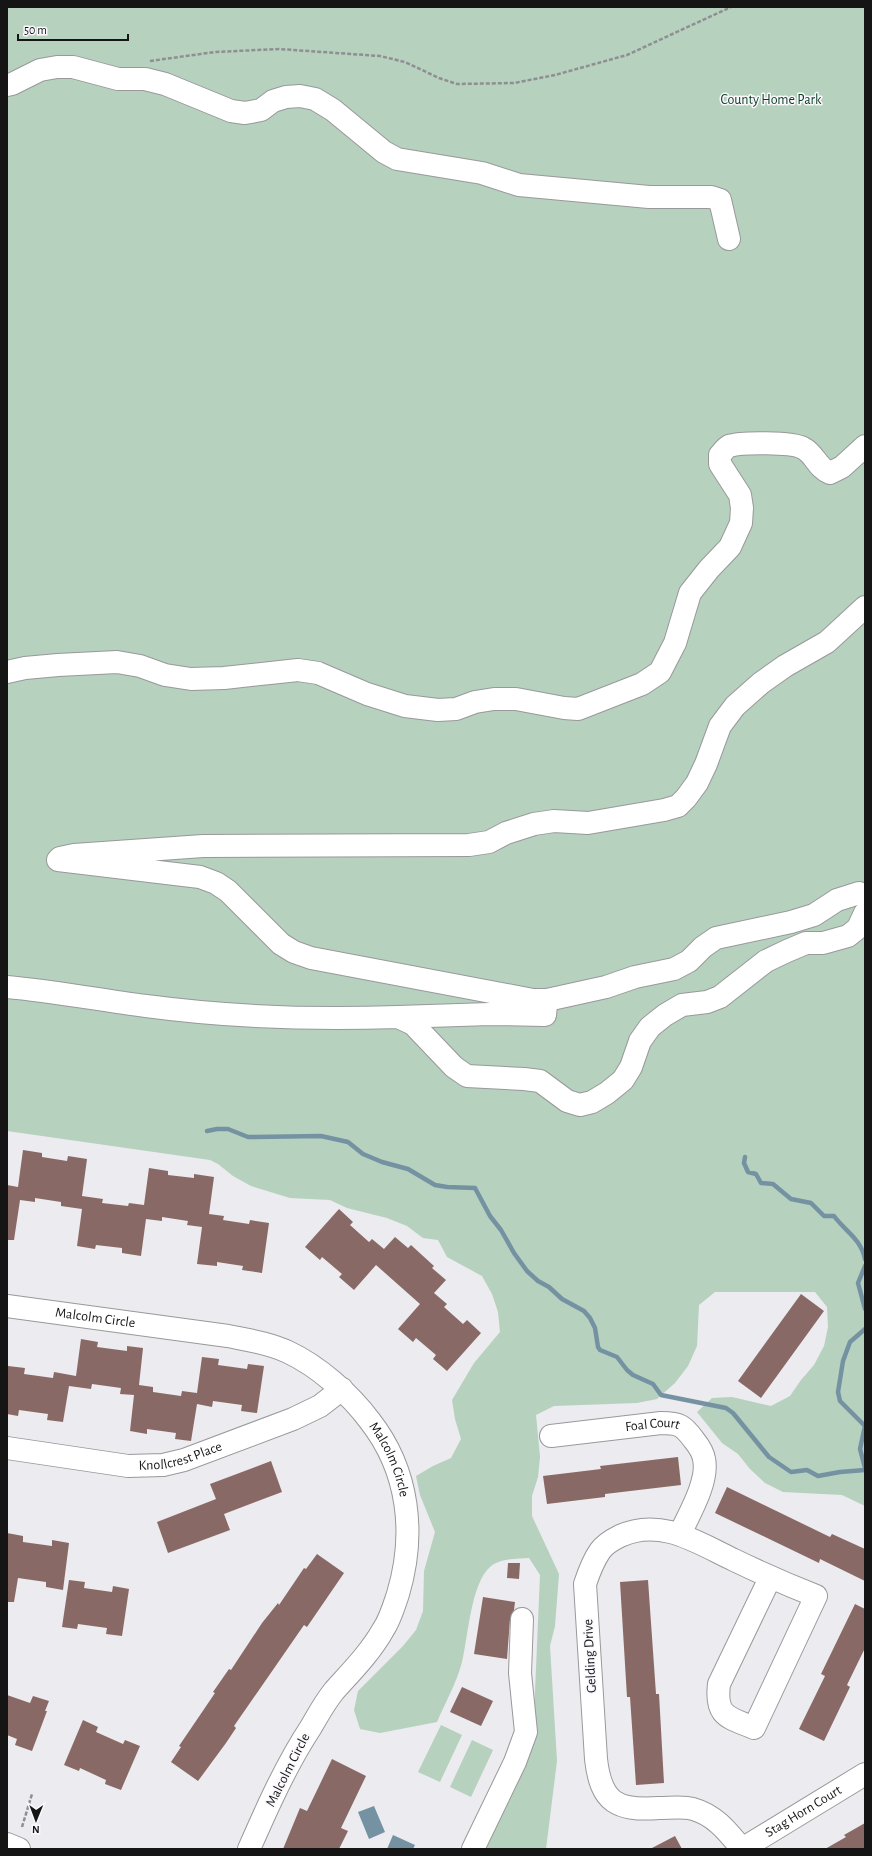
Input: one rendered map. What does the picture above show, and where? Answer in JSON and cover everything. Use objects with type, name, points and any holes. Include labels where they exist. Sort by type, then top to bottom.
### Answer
[{"type":"street","points":[[7,85],[40,70],[57,67],[73,67],[118,79],[145,79],[165,84],[245,114],[261,110],[273,101],[286,97],[300,96],[316,99],[333,110],[384,152],[398,159],[482,173],[520,185],[649,197],[711,197],[720,200],[729,238]]},
{"type":"street","points":[[7,672],[25,668],[117,662],[140,666],[165,675],[191,679],[224,678],[298,670],[318,673],[367,694],[405,706],[438,710],[456,709],[475,702],[494,699],[516,699],[564,708],[578,709],[642,684],[660,672],[675,643],[690,592],[730,547],[741,523],[742,508],[740,495],[720,464],[720,455],[727,447],[744,443],[786,445],[803,448],[822,470],[830,472],[842,467],[865,446]]},
{"type":"street","points":[[865,607],[827,642],[785,666],[761,683],[735,706],[720,726],[697,783],[678,806],[664,810],[588,822],[554,821],[534,824],[506,833],[489,842],[470,845],[203,846],[74,855],[60,858],[58,860],[200,877],[216,883],[228,891],[281,944],[294,952],[312,958],[533,1000],[547,1000],[606,987],[635,978],[674,969],[689,961],[703,947],[716,938],[791,922],[814,915],[837,900],[850,894],[859,893],[865,896]]},
{"type":"street","points":[[398,1017],[413,1024],[454,1067],[467,1076],[524,1078],[540,1081],[566,1101],[580,1105],[592,1102],[607,1093],[623,1080],[630,1067],[640,1041],[650,1027],[665,1015],[682,1005],[707,1002],[720,997],[766,961],[787,951],[806,943],[823,943],[848,936],[858,928],[865,913]]},
{"type":"street","points":[[7,986],[147,1006],[283,1018],[398,1017],[490,1014],[545,1015],[547,1000]]},
{"type":"street","name":"Malcolm Circle","points":[[7,1306],[260,1342],[288,1352],[342,1389],[356,1402],[379,1432],[396,1466],[405,1499],[408,1538],[404,1572],[394,1604],[384,1630],[333,1693],[310,1728],[289,1764],[249,1849]]},
{"type":"street","name":"Knollcrest Place","points":[[7,1448],[128,1466],[163,1465],[184,1460],[293,1419],[320,1406],[342,1389]]},
{"type":"street","name":"Foal Court","points":[[551,1436],[661,1423],[676,1423],[688,1432],[698,1446],[704,1459],[704,1473],[700,1490],[680,1534]]},
{"type":"street","name":"Gelding Drive","points":[[742,1849],[721,1824],[707,1815],[692,1809],[671,1808],[638,1810],[622,1807],[611,1799],[603,1790],[598,1776],[585,1584],[592,1565],[601,1549],[632,1530],[651,1528],[680,1534],[770,1578],[816,1596],[754,1728],[727,1717],[721,1710],[717,1699],[719,1684],[770,1578]]},
{"type":"street","points":[[473,1849],[515,1762],[526,1732],[520,1673],[522,1619]]},
{"type":"street","name":"Stag Horn Court","points":[[742,1849],[865,1774]]},
{"type":"street","points":[[7,1844],[20,1849]]},
{"type":"path","points":[[147,62],[215,52],[279,49],[380,56],[405,62],[439,78],[458,84],[514,83],[555,75],[627,55],[731,7]]},
{"type":"path","points":[[22,1827],[32,1794]]},
{"type":"green space","name":"County Home Park","points":[[7,7],[865,7],[865,1506],[842,1495],[783,1492],[765,1483],[750,1469],[738,1454],[722,1443],[697,1412],[712,1398],[732,1397],[771,1406],[790,1396],[814,1365],[824,1346],[828,1327],[827,1307],[815,1292],[715,1292],[699,1305],[697,1346],[688,1366],[675,1383],[657,1399],[637,1403],[554,1406],[536,1415],[540,1457],[538,1477],[532,1496],[532,1516],[559,1574],[555,1626],[550,1646],[557,1761],[546,1849],[476,1849],[533,1738],[540,1575],[529,1558],[509,1560],[494,1564],[490,1567],[478,1585],[471,1612],[460,1670],[437,1722],[380,1733],[360,1729],[354,1710],[358,1691],[403,1646],[416,1630],[423,1611],[424,1571],[435,1532],[420,1495],[416,1476],[451,1458],[461,1439],[455,1419],[452,1400],[474,1363],[500,1332],[498,1312],[492,1294],[482,1276],[447,1257],[438,1240],[423,1238],[407,1226],[387,1218],[347,1208],[330,1200],[290,1198],[251,1186],[210,1160],[7,1131]]},
{"type":"green space","points":[[441,1725],[462,1735],[440,1782],[418,1772]]},
{"type":"green space","points":[[472,1740],[493,1750],[471,1797],[450,1787]]},
{"type":"water","points":[[374,1806],[385,1832],[369,1839],[358,1812]]},
{"type":"water","points":[[393,1835],[415,1845],[413,1849],[387,1849]]},
{"type":"building","points":[[23,1150],[42,1153],[42,1157],[67,1161],[68,1156],[87,1159],[82,1196],[103,1199],[102,1203],[128,1206],[129,1203],[144,1205],[149,1168],[168,1171],[168,1175],[194,1178],[194,1174],[214,1177],[209,1214],[224,1216],[223,1220],[249,1224],[250,1220],[269,1223],[262,1273],[242,1270],[243,1266],[217,1262],[217,1266],[197,1264],[202,1227],[187,1225],[188,1221],[162,1217],[162,1221],[146,1219],[141,1256],[122,1253],[122,1248],[96,1245],[95,1249],[77,1246],[82,1209],[61,1206],[61,1202],[35,1198],[35,1202],[20,1200],[14,1240],[7,1240],[7,1185],[18,1187]]},
{"type":"building","points":[[339,1209],[353,1222],[350,1225],[369,1242],[372,1239],[384,1249],[395,1237],[408,1248],[411,1245],[434,1266],[432,1268],[446,1280],[434,1293],[447,1304],[444,1307],[463,1324],[467,1320],[481,1333],[447,1371],[433,1359],[436,1355],[416,1338],[413,1342],[398,1329],[420,1304],[376,1265],[354,1290],[339,1277],[342,1274],[322,1257],[320,1260],[305,1247]]},
{"type":"building","points":[[801,1294],[824,1311],[761,1398],[738,1381]]},
{"type":"building","points":[[81,1339],[98,1342],[97,1347],[127,1351],[127,1346],[143,1348],[139,1385],[153,1387],[153,1392],[181,1396],[182,1391],[197,1393],[202,1357],[219,1359],[218,1365],[247,1369],[248,1364],[264,1366],[257,1413],[241,1411],[242,1405],[213,1401],[212,1407],[197,1404],[191,1441],[175,1439],[176,1433],[147,1429],[147,1434],[130,1431],[134,1395],[120,1394],[121,1388],[92,1384],[91,1389],[69,1386],[63,1422],[47,1420],[48,1414],[19,1410],[18,1416],[7,1414],[8,1366],[25,1368],[24,1374],[53,1378],[54,1372],[76,1376]]},
{"type":"building","points":[[678,1457],[681,1485],[605,1494],[605,1497],[547,1504],[543,1476],[601,1469],[600,1466]]},
{"type":"building","points":[[271,1461],[282,1492],[224,1514],[230,1530],[168,1553],[157,1522],[216,1499],[210,1484]]},
{"type":"building","points":[[727,1487],[830,1537],[832,1534],[865,1549],[865,1581],[820,1559],[819,1563],[715,1513]]},
{"type":"building","points":[[7,1533],[23,1536],[23,1542],[52,1546],[52,1540],[69,1543],[63,1590],[46,1587],[46,1582],[18,1578],[14,1602],[7,1602]]},
{"type":"building","points":[[317,1554],[344,1573],[307,1627],[304,1625],[234,1726],[236,1728],[226,1743],[198,1781],[171,1762],[181,1747],[179,1746],[215,1693],[213,1692],[229,1669],[231,1670],[262,1623],[278,1603],[279,1605],[304,1568],[306,1569]]},
{"type":"building","points":[[508,1563],[520,1563],[519,1579],[507,1578]]},
{"type":"building","points":[[69,1580],[85,1582],[84,1588],[112,1592],[113,1586],[129,1589],[122,1636],[106,1634],[107,1628],[78,1624],[77,1629],[62,1627]]},
{"type":"building","points":[[648,1580],[656,1694],[659,1694],[664,1783],[636,1785],[630,1697],[627,1697],[620,1582]]},
{"type":"building","points":[[483,1597],[515,1602],[514,1610],[510,1619],[507,1659],[474,1654]]},
{"type":"building","points":[[855,1604],[865,1609],[865,1648],[847,1685],[850,1687],[824,1741],[799,1729],[825,1676],[821,1674]]},
{"type":"building","points":[[462,1687],[493,1701],[481,1726],[450,1712]]},
{"type":"building","points":[[7,1695],[30,1703],[33,1696],[49,1701],[45,1711],[47,1711],[32,1751],[15,1745],[17,1739],[7,1735]]},
{"type":"building","points":[[83,1720],[98,1727],[96,1732],[123,1744],[125,1740],[140,1746],[121,1790],[105,1784],[106,1780],[80,1768],[79,1771],[64,1765]]},
{"type":"building","points":[[332,1759],[366,1776],[341,1828],[348,1831],[339,1849],[283,1849],[300,1808],[307,1811]]},
{"type":"building","points":[[865,1823],[865,1849],[825,1849],[846,1837],[844,1835]]},
{"type":"building","points":[[675,1836],[682,1849],[650,1849]]},
{"type":"waterway","points":[[207,1131],[228,1129],[248,1137],[321,1136],[348,1142],[363,1154],[382,1162],[408,1169],[435,1185],[475,1188],[490,1216],[501,1230],[514,1253],[527,1271],[538,1281],[549,1287],[562,1299],[584,1311],[590,1318],[595,1328],[598,1347],[600,1350],[617,1357],[633,1375],[653,1384],[661,1395],[726,1408],[733,1413],[769,1457],[791,1472],[807,1470],[818,1476],[865,1470]]},
{"type":"waterway","points":[[745,1157],[744,1163],[748,1172],[756,1174],[761,1183],[773,1184],[791,1199],[811,1203],[824,1216],[834,1216],[860,1246],[865,1259]]},
{"type":"waterway","points":[[865,1266],[858,1283],[865,1309]]},
{"type":"waterway","points":[[865,1329],[850,1342],[843,1361],[838,1392],[840,1401],[865,1426],[860,1449],[865,1468]]}]
